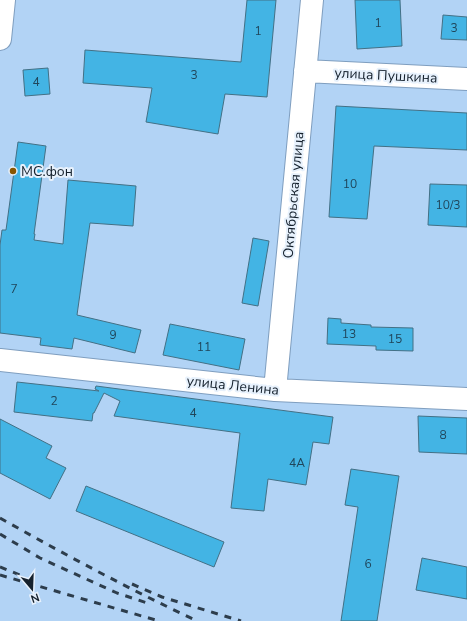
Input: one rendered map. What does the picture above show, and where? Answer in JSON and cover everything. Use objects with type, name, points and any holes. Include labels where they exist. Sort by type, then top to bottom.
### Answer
[{"type":"street","points":[[0,39],[4,0]]},
{"type":"street","name":"Октябрьская улица","points":[[274,390],[312,0]]},
{"type":"street","name":"улица Пушкина","points":[[305,71],[467,79]]},
{"type":"street","name":"улица Ленина","points":[[0,360],[274,390],[467,399]]},
{"type":"building","points":[[247,0],[276,0],[267,97],[225,94],[218,134],[146,122],[152,88],[83,83],[85,50],[241,62]]},
{"type":"building","points":[[355,0],[400,0],[402,46],[357,49]]},
{"type":"building","points":[[443,15],[467,17],[467,40],[441,39]]},
{"type":"building","points":[[48,68],[50,94],[25,96],[23,70]]},
{"type":"building","points":[[336,106],[467,113],[467,150],[374,146],[367,219],[329,217]]},
{"type":"building","points":[[18,142],[46,146],[34,240],[63,244],[68,180],[136,186],[133,226],[90,223],[77,315],[141,330],[135,353],[74,338],[72,349],[40,345],[41,338],[0,333],[0,245],[2,230],[6,230]]},
{"type":"building","points":[[430,184],[467,185],[467,227],[428,225]]},
{"type":"building","points":[[253,238],[269,241],[258,306],[242,303]]},
{"type":"building","points":[[328,318],[341,319],[341,323],[371,325],[371,327],[413,328],[413,351],[376,350],[376,346],[327,344]]},
{"type":"building","points":[[170,324],[245,339],[239,370],[163,355]]},
{"type":"building","points":[[17,382],[99,391],[95,389],[96,386],[333,417],[329,444],[313,442],[306,485],[268,479],[264,511],[231,508],[240,433],[114,416],[120,401],[104,393],[93,413],[92,421],[14,412]]},
{"type":"building","points":[[418,416],[467,418],[467,454],[419,452]]},
{"type":"building","points":[[0,419],[52,446],[46,458],[66,468],[50,499],[0,473]]},
{"type":"building","points":[[351,469],[399,476],[377,621],[341,621],[358,507],[345,505]]},
{"type":"building","points":[[86,486],[224,542],[214,567],[76,511]]},
{"type":"building","points":[[422,558],[467,567],[467,599],[416,590]]},
{"type":"railway","points":[[0,518],[48,545],[193,619]]},
{"type":"railway","points":[[0,534],[40,558],[117,593],[150,604]]},
{"type":"railway","points":[[0,567],[25,577]]},
{"type":"railway","points":[[0,575],[159,621]]},
{"type":"railway","points":[[132,584],[162,597],[241,621]]},
{"type":"place","name":"МС.фон","points":[[13,171]]}]
